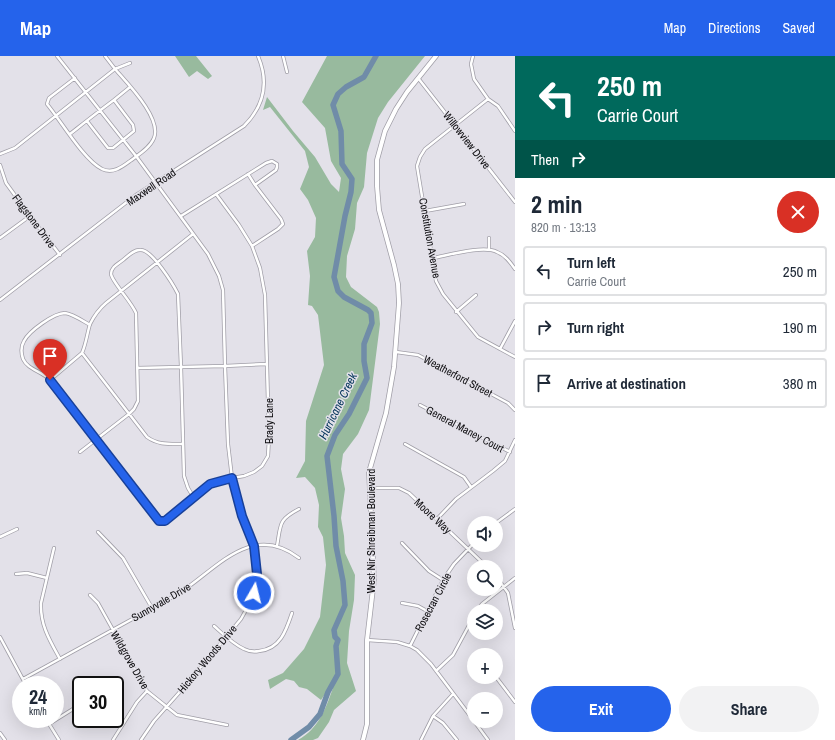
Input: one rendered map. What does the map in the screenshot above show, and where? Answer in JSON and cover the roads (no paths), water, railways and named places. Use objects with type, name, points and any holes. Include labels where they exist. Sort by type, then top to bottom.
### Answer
[{"type":"main road","name":"West Nir Shreibman Boulevard","points":[[362,740],[367,724],[368,640],[374,580],[369,472],[386,413],[396,352],[399,303],[398,284],[379,210],[376,186],[377,160],[386,131],[396,109],[436,56]]},
{"type":"street","name":"Hickory Woods Drive","points":[[57,56],[124,140],[208,254],[219,276],[223,290],[228,444],[232,478],[242,516],[254,546],[257,574],[254,593],[247,610],[227,637],[148,728],[142,740]]},
{"type":"street","points":[[75,78],[49,98],[47,104],[92,162],[104,170],[118,170],[148,148],[154,138],[155,128],[153,119],[144,105],[105,56]]},
{"type":"street","name":"Maxwell Road","points":[[0,300],[136,195],[238,130],[250,120],[258,108],[263,96],[264,72],[259,56]]},
{"type":"street","points":[[284,56],[287,72]]},
{"type":"street","points":[[473,56],[472,64],[474,79],[488,98],[498,106],[515,131]]},
{"type":"street","points":[[0,154],[15,148],[115,69],[130,63]]},
{"type":"street","name":"Willowview Drive","points":[[418,78],[515,202]]},
{"type":"street","points":[[70,134],[130,87]]},
{"type":"street","name":"Constitution Avenue","points":[[488,98],[425,149],[417,166],[436,281],[456,312],[478,337],[515,357]]},
{"type":"street","points":[[87,121],[108,148],[113,148],[124,140],[131,134],[134,128],[114,100]]},
{"type":"street","points":[[181,216],[270,161],[275,162],[277,164],[276,170],[255,185]]},
{"type":"street","name":"Flagstone Drive","points":[[0,165],[6,183],[60,255]]},
{"type":"street","points":[[248,174],[283,222],[278,229],[252,246]]},
{"type":"street","name":"Brady Lane","points":[[96,440],[155,518],[162,522],[210,484],[244,476],[254,472],[262,466],[268,456],[269,399],[265,295],[260,268],[252,246],[239,225],[216,194]]},
{"type":"street","points":[[425,211],[464,204]]},
{"type":"street","points":[[0,238],[30,216]]},
{"type":"street","points":[[50,380],[82,353],[90,325],[98,311],[193,234]]},
{"type":"street","points":[[489,238],[489,249]]},
{"type":"street","points":[[80,452],[129,414],[134,409],[138,401],[136,313],[133,305],[111,275],[111,271],[134,251],[139,249],[145,251],[157,263],[174,285],[178,294],[184,476],[188,488],[194,498]]},
{"type":"street","points":[[433,258],[489,249],[498,252],[506,258],[515,269]]},
{"type":"street","points":[[456,312],[476,295]]},
{"type":"street","points":[[90,325],[67,314],[53,316],[29,334],[24,340],[22,346],[22,357],[31,368],[43,374],[50,380],[96,440]]},
{"type":"street","points":[[500,349],[515,321]]},
{"type":"street","name":"Weatherford Street","points":[[396,352],[418,356],[508,403],[515,410]]},
{"type":"street","points":[[82,353],[147,437],[156,442],[166,444],[183,444]]},
{"type":"street","points":[[138,368],[267,364]]},
{"type":"street","name":"General Maney Court","points":[[420,405],[510,452]]},
{"type":"street","points":[[437,519],[456,499],[505,461],[515,440]]},
{"type":"street","points":[[405,444],[464,477],[471,487]]},
{"type":"street","name":"Moore Way","points":[[369,488],[400,488],[409,493],[467,548]]},
{"type":"street","points":[[277,546],[282,520],[299,509]]},
{"type":"street","points":[[503,518],[515,509]]},
{"type":"street","points":[[0,537],[17,529]]},
{"type":"street","points":[[98,532],[124,558],[152,608]]},
{"type":"street","points":[[402,543],[429,571],[443,580]]},
{"type":"street","name":"Sunnyvale Drive","points":[[29,676],[189,587],[228,556],[242,548],[262,545],[277,546],[290,550],[299,558]]},
{"type":"street","points":[[54,548],[41,603],[41,616],[47,635],[60,659]]},
{"type":"street","name":"Rosecran Circle","points":[[410,646],[443,580],[454,564],[467,550]]},
{"type":"street","name":"Moore Way","points":[[471,552],[480,560]]},
{"type":"street","points":[[16,574],[27,573],[47,578]]},
{"type":"street","points":[[482,604],[515,578]]},
{"type":"street","points":[[504,587],[508,593],[515,628]]},
{"type":"street","name":"Wildgrove Drive","points":[[90,595],[98,603],[147,691],[176,715],[227,725]]},
{"type":"street","points":[[402,603],[418,606],[427,611]]},
{"type":"street","points":[[214,626],[237,645],[246,650],[256,652],[267,650],[281,639],[285,634],[292,613]]},
{"type":"street","points":[[436,671],[453,655],[467,629]]},
{"type":"street","points":[[0,637],[21,676]]},
{"type":"street","points":[[368,640],[397,642],[410,646],[423,656],[436,671],[467,712]]},
{"type":"street","points":[[501,684],[515,702]]},
{"type":"street","points":[[113,740],[137,702],[147,691]]},
{"type":"street","points":[[421,740],[433,716],[453,694]]},
{"type":"street","points":[[433,716],[443,723],[457,740]]},
{"type":"street","points":[[52,728],[59,740]]},
{"type":"street","points":[[479,728],[488,740]]},
{"type":"street","points":[[0,733],[4,740]]},
{"type":"waterway","name":"Hurricane Creek","points":[[291,740],[309,727],[320,714],[328,692],[338,674],[336,646],[338,640],[335,637],[334,630],[345,605],[343,581],[336,546],[327,456],[335,435],[349,414],[367,378],[364,361],[364,344],[372,323],[371,313],[368,310],[344,297],[338,291],[334,277],[351,192],[352,179],[342,164],[341,131],[333,105],[338,94],[346,87],[364,77],[376,56]]}]
